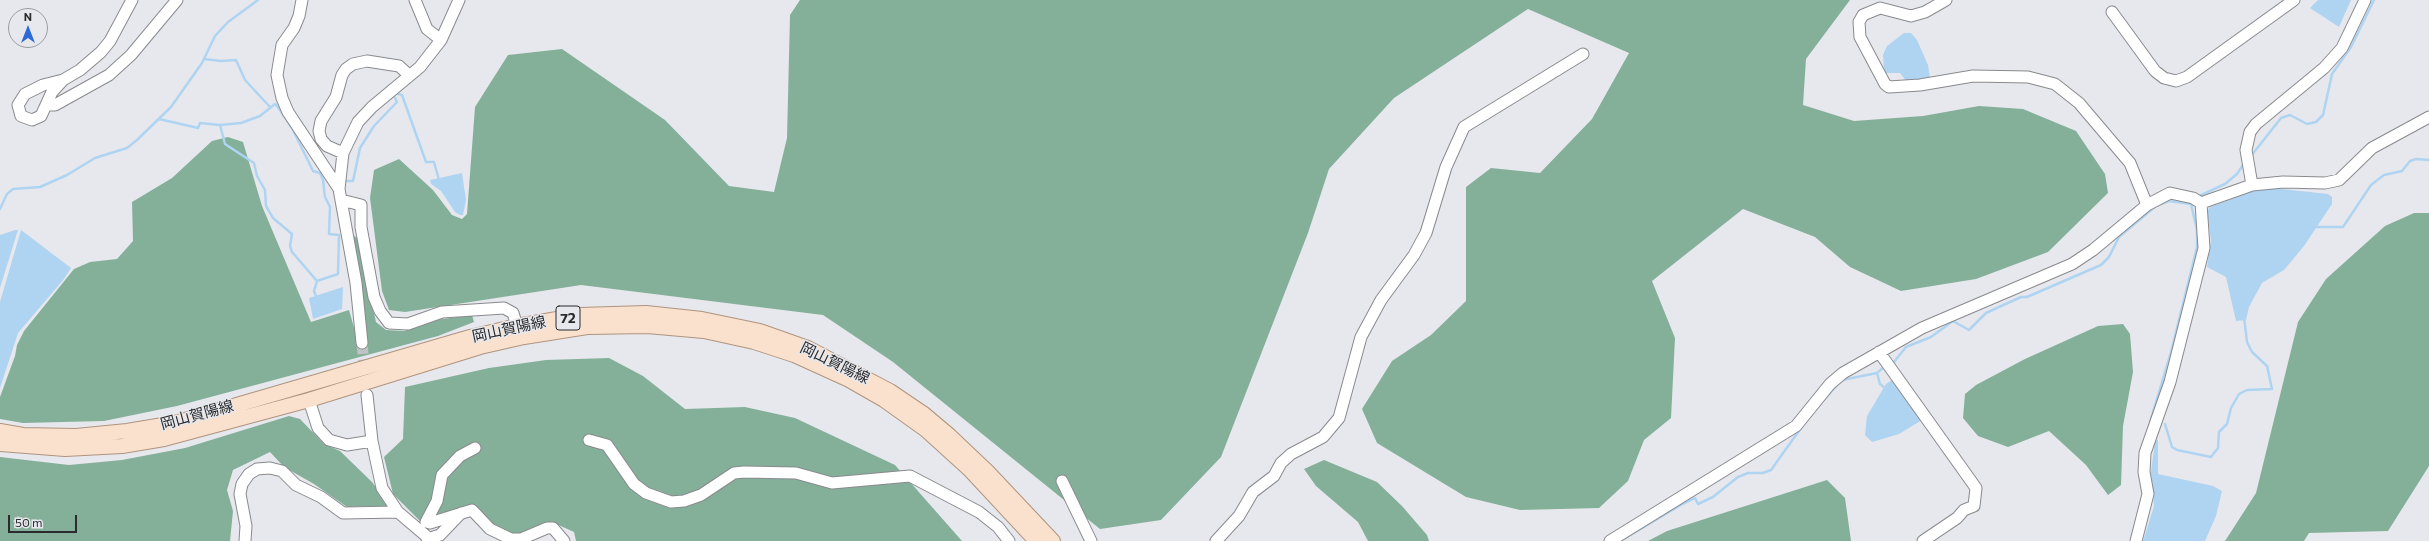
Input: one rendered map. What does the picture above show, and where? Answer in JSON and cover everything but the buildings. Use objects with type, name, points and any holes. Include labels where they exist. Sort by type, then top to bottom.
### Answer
[{"type":"main road","name":"岡山賀陽線","points":[[0,444],[127,431],[175,423],[470,337],[517,326],[580,316],[646,313],[710,320],[760,331],[808,348],[890,391],[924,414],[987,471],[1053,541]]},
{"type":"main road","name":"岡山賀陽線","points":[[0,431],[19,441],[65,449],[122,446],[164,439],[309,400],[480,347],[524,337],[602,327],[648,326],[704,331],[754,342],[794,355],[849,380],[884,400],[926,430],[958,459],[1036,541]]},
{"type":"street","points":[[63,80],[43,85],[25,94],[20,100],[19,112],[26,120],[37,119],[48,105],[52,92],[63,80],[86,65],[101,52],[110,41],[132,0]]},
{"type":"street","points":[[48,105],[55,105],[109,75],[131,55],[177,0]]},
{"type":"street","points":[[302,0],[294,28],[282,45],[277,75],[282,98],[288,112],[340,195],[361,204],[361,227],[374,297],[380,311],[389,323],[408,324],[442,312],[504,308],[513,313],[517,326]]},
{"type":"street","points":[[415,0],[427,29],[441,40]]},
{"type":"street","points":[[362,343],[356,283],[340,195],[343,153],[358,122],[372,107],[420,67],[441,40],[459,0]]},
{"type":"street","points":[[1946,0],[1925,12],[1911,16],[1880,8],[1863,15],[1858,22],[1860,37],[1885,84],[1889,88],[1920,85],[1960,76],[1981,76],[2028,77],[2055,84],[2079,103],[2130,163],[2147,204]]},
{"type":"street","points":[[2112,12],[2155,71],[2164,78],[2176,81],[2187,77],[2294,0]]},
{"type":"street","points":[[2252,185],[2247,160],[2247,140],[2256,124],[2324,68],[2342,48],[2365,0]]},
{"type":"street","points":[[1216,541],[1239,516],[1252,492],[1274,476],[1281,463],[1290,454],[1323,437],[1339,418],[1361,337],[1381,300],[1414,255],[1426,233],[1446,168],[1464,127],[1583,54]]},
{"type":"street","points":[[343,153],[327,146],[321,139],[319,131],[321,121],[336,97],[342,75],[346,69],[353,64],[367,61],[399,66],[409,75]]},
{"type":"street","points":[[1610,541],[1796,426],[1830,384],[1879,352],[1922,328],[2072,264],[2093,250],[2147,204],[2170,193],[2197,200],[2252,185],[2283,182],[2325,184],[2339,180],[2372,148],[2429,117]]},
{"type":"street","points":[[2136,541],[2148,494],[2144,472],[2145,453],[2170,382],[2201,261],[2204,234],[2197,200]]},
{"type":"street","points":[[1879,352],[1976,488],[1974,506],[1964,510],[1957,518],[1923,541]]},
{"type":"street","points":[[367,395],[372,441],[382,488],[398,512],[430,540],[440,535],[461,513]]},
{"type":"street","points":[[309,400],[318,428],[330,440],[347,446],[372,441]]},
{"type":"street","points":[[589,440],[608,445],[634,484],[646,494],[671,502],[684,501],[701,495],[734,473],[796,473],[832,483],[910,476],[979,512],[998,527],[1009,541]]},
{"type":"street","points":[[475,448],[460,456],[442,475],[437,501],[433,512],[425,520],[430,523],[469,510],[475,511],[490,529],[511,539],[521,539],[547,528],[553,528],[564,541]]},
{"type":"street","points":[[245,541],[246,526],[240,494],[242,484],[249,474],[258,469],[270,468],[282,471],[296,485],[321,497],[343,513],[398,512]]},
{"type":"street","points":[[1062,481],[1091,541]]},
{"type":"green space","points":[[800,0],[1850,0],[1806,59],[1803,105],[1854,121],[1923,116],[1979,106],[2023,109],[2076,131],[2105,174],[2108,193],[2048,252],[1976,279],[1901,291],[1850,267],[1815,237],[1743,209],[1652,281],[1675,338],[1671,418],[1644,440],[1628,481],[1599,508],[1520,510],[1466,497],[1377,443],[1362,409],[1392,361],[1431,335],[1466,301],[1466,187],[1491,168],[1540,173],[1592,119],[1629,53],[1528,9],[1394,98],[1329,169],[1308,233],[1221,457],[1161,520],[1100,529],[893,362],[823,315],[581,285],[405,312],[389,310],[382,291],[370,198],[374,170],[399,159],[433,190],[452,215],[462,219],[467,214],[475,107],[508,55],[562,49],[665,120],[729,186],[774,192],[787,138],[790,15]]},
{"type":"green space","points":[[228,137],[243,142],[262,206],[311,322],[349,310],[359,345],[366,345],[353,235],[357,238],[376,322],[386,330],[404,331],[435,320],[472,315],[474,322],[438,336],[177,406],[104,421],[23,423],[0,419],[0,397],[15,356],[17,345],[24,331],[74,269],[90,262],[117,259],[133,241],[132,202],[172,178],[212,141]]},
{"type":"green space","points":[[2414,213],[2429,213],[2429,466],[2388,531],[2309,533],[2304,541],[2225,541],[2256,493],[2298,322],[2326,279],[2385,226]]},
{"type":"green space","points":[[2123,324],[2130,334],[2133,372],[2123,426],[2121,485],[2108,495],[2086,465],[2049,431],[2008,447],[1978,436],[1963,418],[1965,394],[1976,385],[2025,359],[2098,326]]},
{"type":"green space","points":[[609,358],[643,376],[685,409],[745,407],[795,418],[895,465],[962,541],[576,541],[574,532],[554,523],[528,536],[505,535],[493,524],[475,514],[426,527],[393,494],[384,457],[403,439],[405,387],[489,368],[546,360]]},
{"type":"green space","points":[[289,416],[300,419],[324,444],[340,451],[372,482],[391,509],[370,506],[347,507],[314,484],[284,467],[270,452],[233,470],[227,490],[233,511],[230,541],[0,541],[0,457],[69,465],[122,460],[185,448]]},
{"type":"green space","points":[[1324,460],[1377,482],[1402,506],[1427,535],[1429,541],[1368,541],[1358,522],[1316,486],[1304,469]]},
{"type":"green space","points":[[1827,480],[1845,498],[1851,541],[1648,541],[1667,531]]},
{"type":"water","points":[[2318,0],[2351,0],[2339,27],[2310,8]]},
{"type":"water","points":[[1904,33],[1911,33],[1917,40],[1928,65],[1930,78],[1907,82],[1900,73],[1886,73],[1884,71],[1883,55],[1887,46]]},
{"type":"water","points":[[462,173],[466,200],[463,215],[460,215],[455,212],[441,191],[431,184],[430,180]]},
{"type":"water","points":[[2264,187],[2328,194],[2332,197],[2332,204],[2304,246],[2284,270],[2262,283],[2249,307],[2246,320],[2236,321],[2226,277],[2207,267],[2211,240],[2207,211],[2210,207]]},
{"type":"water","points":[[18,230],[0,288],[0,235]]},
{"type":"water","points":[[21,230],[71,268],[64,279],[18,333],[0,388],[0,302]]},
{"type":"water","points":[[343,287],[342,309],[313,319],[309,298]]},
{"type":"water","points":[[1892,380],[1922,420],[1899,434],[1872,442],[1865,435],[1867,416],[1886,384]]},
{"type":"water","points":[[2158,440],[2158,474],[2213,486],[2222,491],[2216,516],[2205,541],[2143,541],[2154,506],[2151,472],[2155,441]]},
{"type":"waterway","points":[[0,209],[7,194],[13,189],[40,187],[67,175],[95,158],[127,148],[137,140],[171,107],[202,63],[215,36],[228,22],[258,0]]},
{"type":"waterway","points":[[2251,156],[2281,118],[2290,115],[2307,124],[2316,122],[2323,115],[2332,74],[2351,47],[2374,0]]},
{"type":"waterway","points":[[204,59],[221,61],[236,60],[245,80],[270,107]]},
{"type":"waterway","points":[[345,181],[353,181],[360,148],[374,126],[397,102],[393,94],[395,93],[402,95],[426,162],[434,162],[439,180]]},
{"type":"waterway","points":[[159,119],[198,128],[200,123],[220,125],[241,123],[260,116],[275,104],[278,107],[292,128],[313,171],[320,173],[323,180],[325,197],[330,207],[329,234],[339,235],[338,274],[317,281],[314,291],[317,299]]},
{"type":"waterway","points":[[220,125],[225,144],[254,163],[257,176],[265,190],[266,206],[273,218],[292,234],[290,246],[292,252],[317,281]]},
{"type":"waterway","points":[[2313,227],[2343,227],[2371,185],[2384,175],[2402,171],[2410,161],[2416,159],[2429,160]]},
{"type":"waterway","points":[[2197,197],[2225,184],[2237,174],[2245,162]]},
{"type":"waterway","points":[[1894,362],[1906,347],[1931,337],[1953,321],[1969,330],[1986,313],[2021,297],[2027,297],[2101,265],[2109,257],[2119,237],[2156,206],[2169,201],[2191,204]]},
{"type":"waterway","points":[[2150,422],[2171,352],[2197,247],[2197,230],[2191,204],[2194,201]]},
{"type":"waterway","points":[[2165,424],[2172,447],[2177,450],[2211,457],[2218,448],[2219,432],[2227,424],[2231,408],[2239,394],[2247,390],[2272,389],[2267,366],[2252,352],[2247,342],[2244,317]]},
{"type":"waterway","points":[[1842,380],[1877,373],[1884,367]]},
{"type":"waterway","points":[[1877,373],[1880,384],[1886,389]]},
{"type":"waterway","points":[[1822,402],[1838,384]]},
{"type":"waterway","points":[[1620,541],[1695,498],[1698,504],[1713,497],[1738,477],[1748,473],[1763,473],[1771,470],[1801,428]]},
{"type":"tunnel","points":[[362,343],[365,375]]}]
